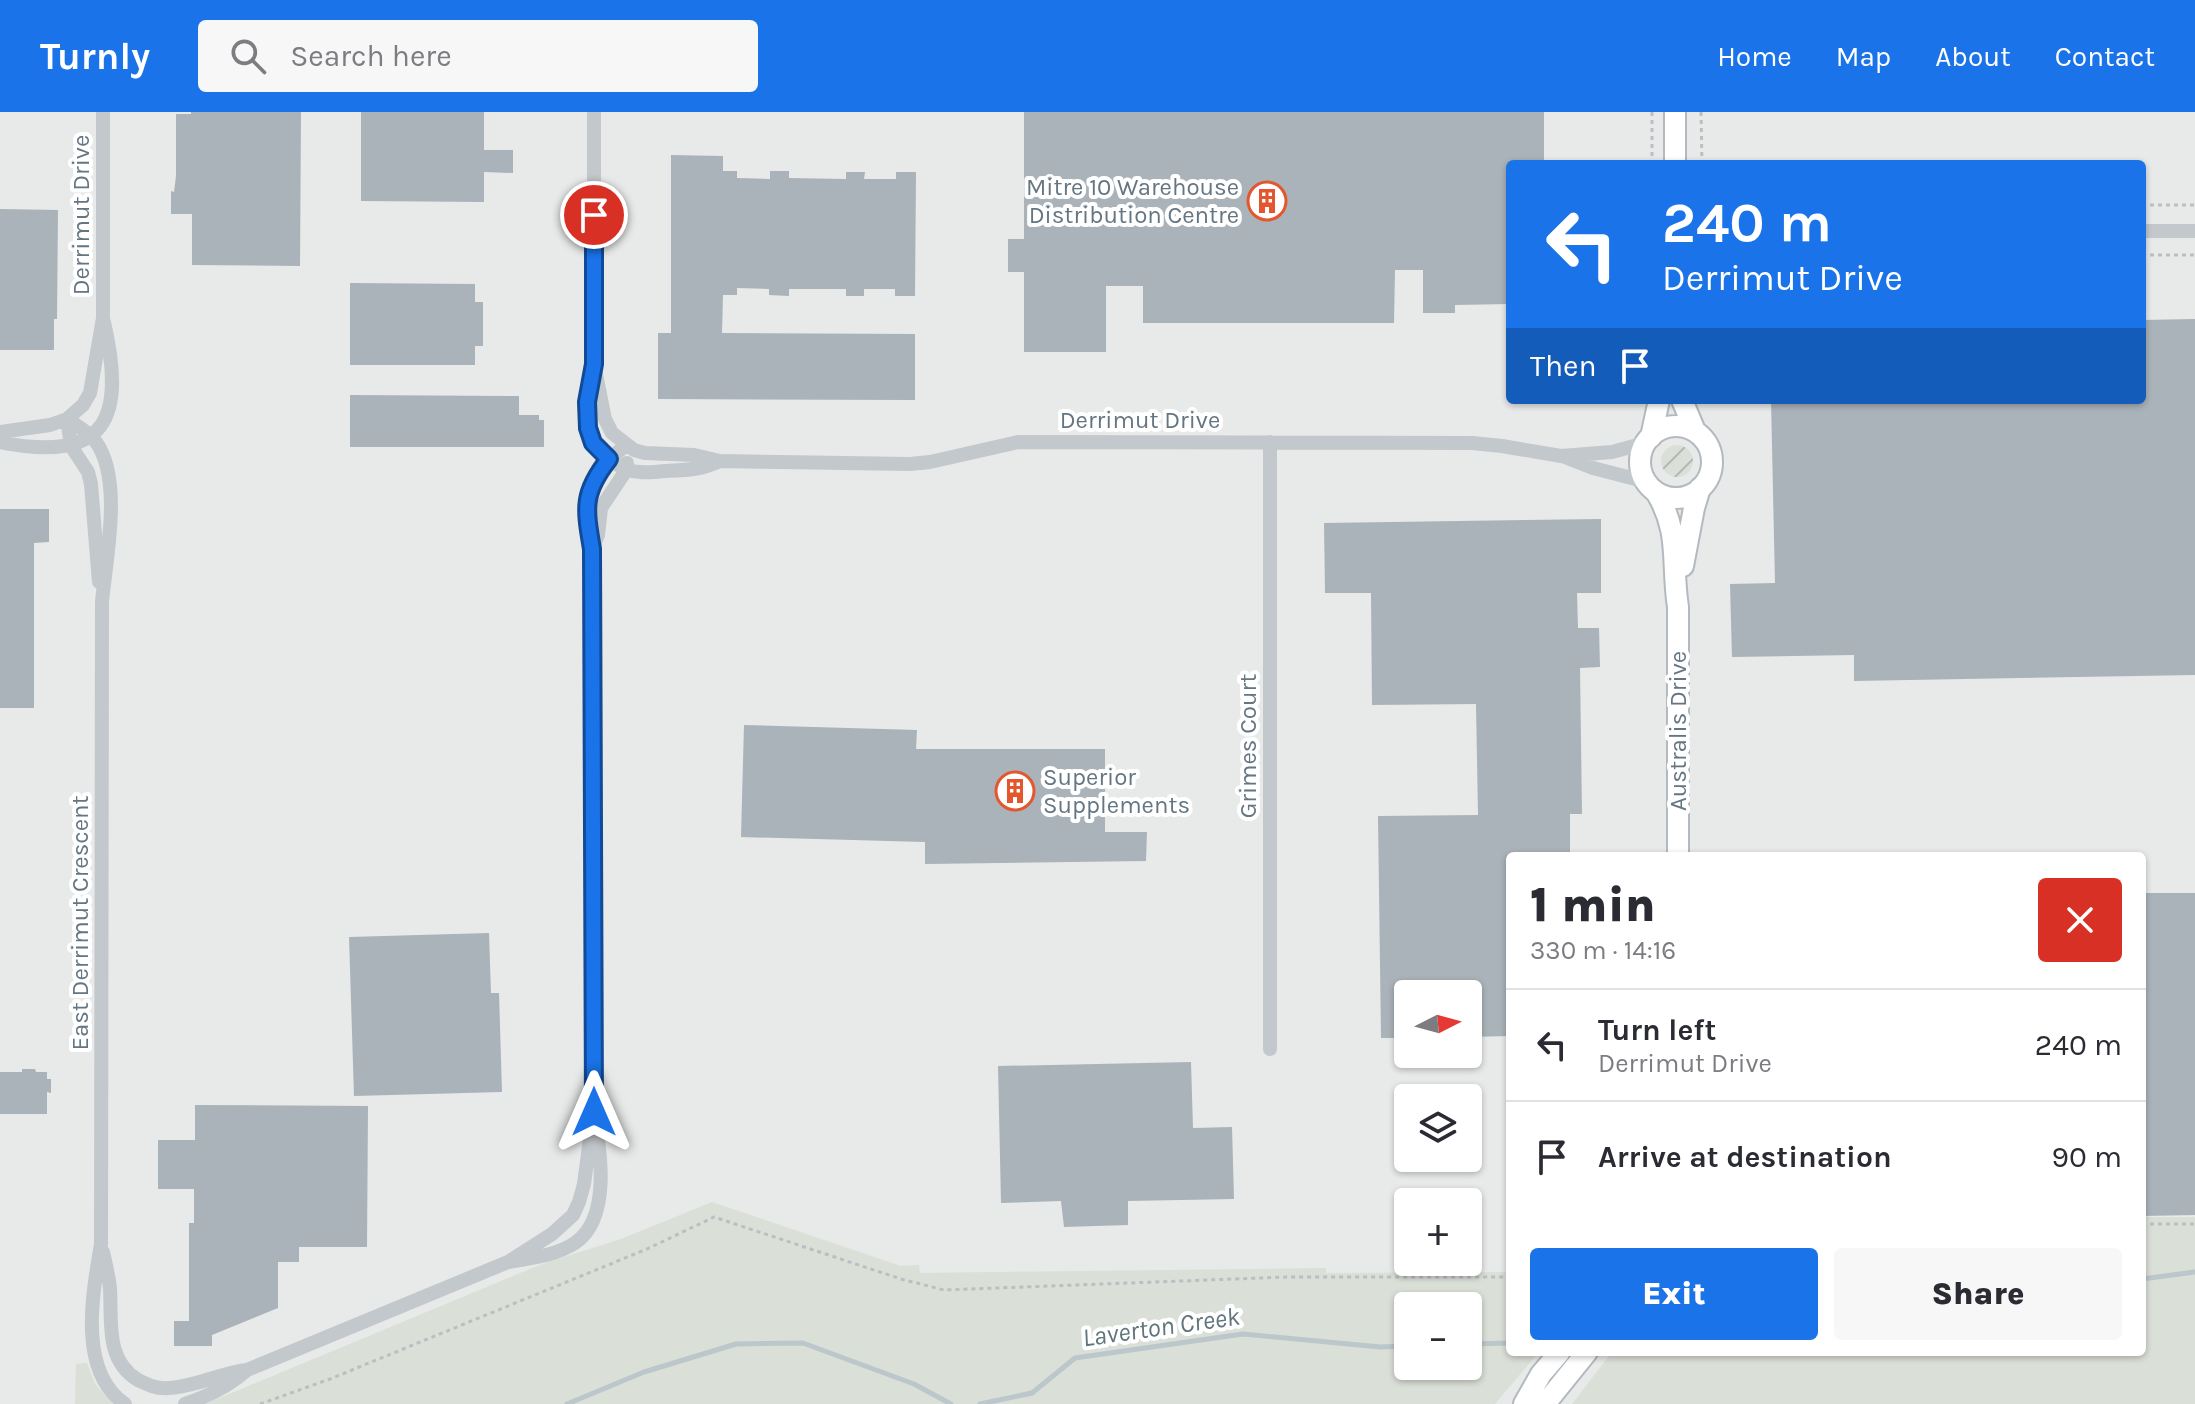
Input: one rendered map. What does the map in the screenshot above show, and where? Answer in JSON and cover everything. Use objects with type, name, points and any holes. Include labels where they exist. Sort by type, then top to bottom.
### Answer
[{"type":"street","name":"Derrimut Drive","points":[[67,419],[83,405],[90,393],[103,318],[103,112]]},
{"type":"street","name":"Derrimut Drive","points":[[594,112],[594,364],[605,419],[612,433],[634,450],[694,455],[720,461],[910,464],[1018,442],[1472,443],[1561,456],[1651,487]]},
{"type":"street","points":[[1675,112],[1675,160]]},
{"type":"street","points":[[2146,231],[2195,231]]},
{"type":"street","name":"Derrimut Drive","points":[[91,436],[102,425],[110,409],[112,392],[109,344],[103,318]]},
{"type":"street","name":"Derrimut Drive","points":[[594,364],[587,402],[588,428],[593,443],[609,459],[640,472],[697,470],[720,461]]},
{"type":"street","points":[[1658,404],[1640,459],[1641,467],[1651,487],[1669,497],[1682,498],[1700,488],[1710,475],[1712,458],[1707,443],[1695,431],[1684,404]]},
{"type":"street","points":[[0,432],[50,425],[67,419]]},
{"type":"street","name":"East Derrimut Crescent","points":[[67,419],[91,436],[105,458],[110,486],[109,536],[102,602],[101,1244],[93,1294],[92,1326],[101,1374],[111,1391],[125,1404]]},
{"type":"street","name":"East Derrimut Crescent","points":[[67,419],[71,446],[88,472],[91,484],[102,602]]},
{"type":"street","points":[[1648,440],[1669,427],[1682,426],[1695,431]]},
{"type":"street","points":[[0,442],[46,447],[71,446],[91,436]]},
{"type":"street","name":"Derrimut Drive","points":[[1561,456],[1612,452],[1648,440]]},
{"type":"street","name":"Grimes Court","points":[[1270,442],[1270,1049]]},
{"type":"street","points":[[626,445],[627,469]]},
{"type":"street","name":"East Derrimut Crescent","points":[[101,1244],[110,1285],[114,1351],[130,1375],[157,1388],[167,1388],[247,1370],[508,1262],[552,1234],[573,1215],[584,1184],[594,1112],[592,549],[586,508],[592,484],[609,459],[626,445]]},
{"type":"street","name":"East Derrimut Crescent","points":[[592,549],[598,535],[601,508],[627,469]]},
{"type":"street","name":"Australis Drive","points":[[1651,487],[1665,508],[1673,536],[1678,607]]},
{"type":"street","name":"Australis Drive","points":[[1678,852],[1678,607],[1685,551],[1700,488]]},
{"type":"street","name":"East Derrimut Crescent","points":[[508,1262],[543,1256],[575,1243],[594,1219],[598,1205],[600,1153],[594,1112]]},
{"type":"street","points":[[1524,1404],[1541,1374],[1557,1356]]},
{"type":"street","points":[[1545,1404],[1584,1356]]},
{"type":"street","name":"East Derrimut Crescent","points":[[185,1404],[206,1397],[247,1370]]},
{"type":"path","points":[[1652,112],[1652,160]]},
{"type":"path","points":[[1701,112],[1702,160]]},
{"type":"path","points":[[2146,205],[2195,205]]},
{"type":"path","points":[[2146,255],[2195,255]]},
{"type":"path","points":[[260,1404],[330,1379],[647,1249],[714,1217],[901,1279],[944,1290],[1287,1277],[1506,1277]]},
{"type":"path","points":[[2146,1224],[2195,1224]]},
{"type":"shaded area","points":[[0,112],[2195,112],[2195,1404],[0,1404]]},
{"type":"shaded area","points":[[1677,445],[1688,450],[1693,461],[1688,472],[1677,477],[1666,472],[1661,461],[1666,450]]},
{"type":"shaded area","points":[[712,1202],[901,1266],[919,1265],[920,1273],[1326,1268],[1326,1273],[1394,1273],[1394,1276],[1482,1276],[1482,1272],[1506,1272],[1506,1356],[1536,1356],[1495,1404],[205,1404],[542,1264],[621,1239]]},
{"type":"shaded area","points":[[2146,1217],[2195,1217],[2195,1404],[1572,1404],[1609,1356],[2146,1356]]},
{"type":"shaded area","points":[[87,1363],[95,1384],[113,1404],[75,1404],[76,1364]]},
{"type":"building","points":[[301,112],[300,266],[192,265],[192,214],[171,214],[171,191],[174,192],[176,176],[176,114]]},
{"type":"building","points":[[361,112],[484,112],[484,150],[513,150],[513,173],[484,172],[484,202],[361,201]]},
{"type":"building","name":"Mitre 10 Warehouse Distribution Centre","points":[[1024,112],[1544,112],[1544,160],[1506,160],[1506,304],[1455,305],[1455,313],[1423,313],[1423,270],[1395,270],[1394,323],[1143,323],[1143,286],[1106,286],[1106,352],[1024,352],[1024,272],[1008,272],[1008,239],[1024,239]]},
{"type":"building","points":[[671,155],[723,156],[723,171],[737,171],[737,178],[770,179],[770,171],[789,171],[789,178],[846,179],[846,172],[865,172],[864,179],[896,179],[896,172],[916,172],[915,296],[895,296],[895,289],[864,289],[864,296],[846,296],[846,289],[789,289],[789,296],[769,295],[769,289],[737,288],[737,295],[723,295],[722,333],[915,334],[915,400],[658,399],[658,333],[671,333]]},
{"type":"building","points":[[0,209],[58,210],[54,350],[0,350]]},
{"type":"building","points":[[350,283],[475,284],[475,302],[483,302],[483,346],[475,346],[475,365],[350,365]]},
{"type":"building","points":[[2195,319],[2195,675],[1854,681],[1854,655],[1732,657],[1730,584],[1775,583],[1771,404],[2146,404],[2146,320]]},
{"type":"building","points":[[350,395],[519,396],[519,415],[539,415],[539,420],[544,420],[544,447],[350,447]]},
{"type":"building","points":[[0,509],[49,509],[49,542],[34,543],[34,708],[0,708]]},
{"type":"building","points":[[1601,519],[1601,593],[1577,593],[1578,628],[1599,628],[1600,667],[1580,668],[1582,814],[1570,814],[1570,852],[1506,852],[1506,1036],[1482,1037],[1482,980],[1394,980],[1394,1038],[1381,1038],[1378,816],[1478,815],[1476,704],[1372,705],[1371,593],[1325,593],[1324,523]]},
{"type":"building","points":[[744,725],[917,730],[916,749],[1105,749],[1105,832],[1147,832],[1146,861],[925,864],[925,842],[741,837]]},
{"type":"building","points":[[2146,893],[2195,893],[2195,1215],[2146,1216]]},
{"type":"building","points":[[489,933],[491,993],[499,993],[502,1092],[354,1096],[349,937]]},
{"type":"building","points":[[1191,1062],[1193,1128],[1232,1127],[1234,1199],[1128,1201],[1128,1225],[1064,1227],[1061,1201],[1001,1203],[998,1066]]},
{"type":"building","points":[[22,1069],[47,1072],[47,1079],[51,1079],[51,1093],[47,1092],[47,1114],[0,1114],[0,1072],[22,1072]]},
{"type":"building","points":[[195,1105],[368,1106],[367,1247],[299,1247],[299,1262],[278,1262],[278,1308],[212,1335],[212,1346],[174,1346],[174,1321],[189,1321],[189,1223],[194,1223],[194,1189],[158,1189],[158,1140],[195,1140]]},
{"type":"waterway","name":"Laverton Creek","points":[[2146,1278],[2195,1272]]},
{"type":"waterway","name":"Laverton Creek","points":[[980,1404],[1032,1393],[1075,1358],[1243,1334],[1394,1346]]},
{"type":"waterway","name":"Laverton Creek","points":[[567,1404],[644,1372],[736,1344],[803,1343],[914,1384],[951,1404]]},
{"type":"waterway","name":"Laverton Creek","points":[[1482,1344],[1506,1343]]},
{"type":"place","name":"Mitre 10 Warehouse Distribution Centre","points":[[1267,201]]},
{"type":"place","name":"Superior Supplements","points":[[1015,791]]},
{"type":"route","points":[[594,215],[594,364],[587,402],[588,428],[593,443],[609,459],[592,484],[586,508],[592,549],[594,1112]]}]
